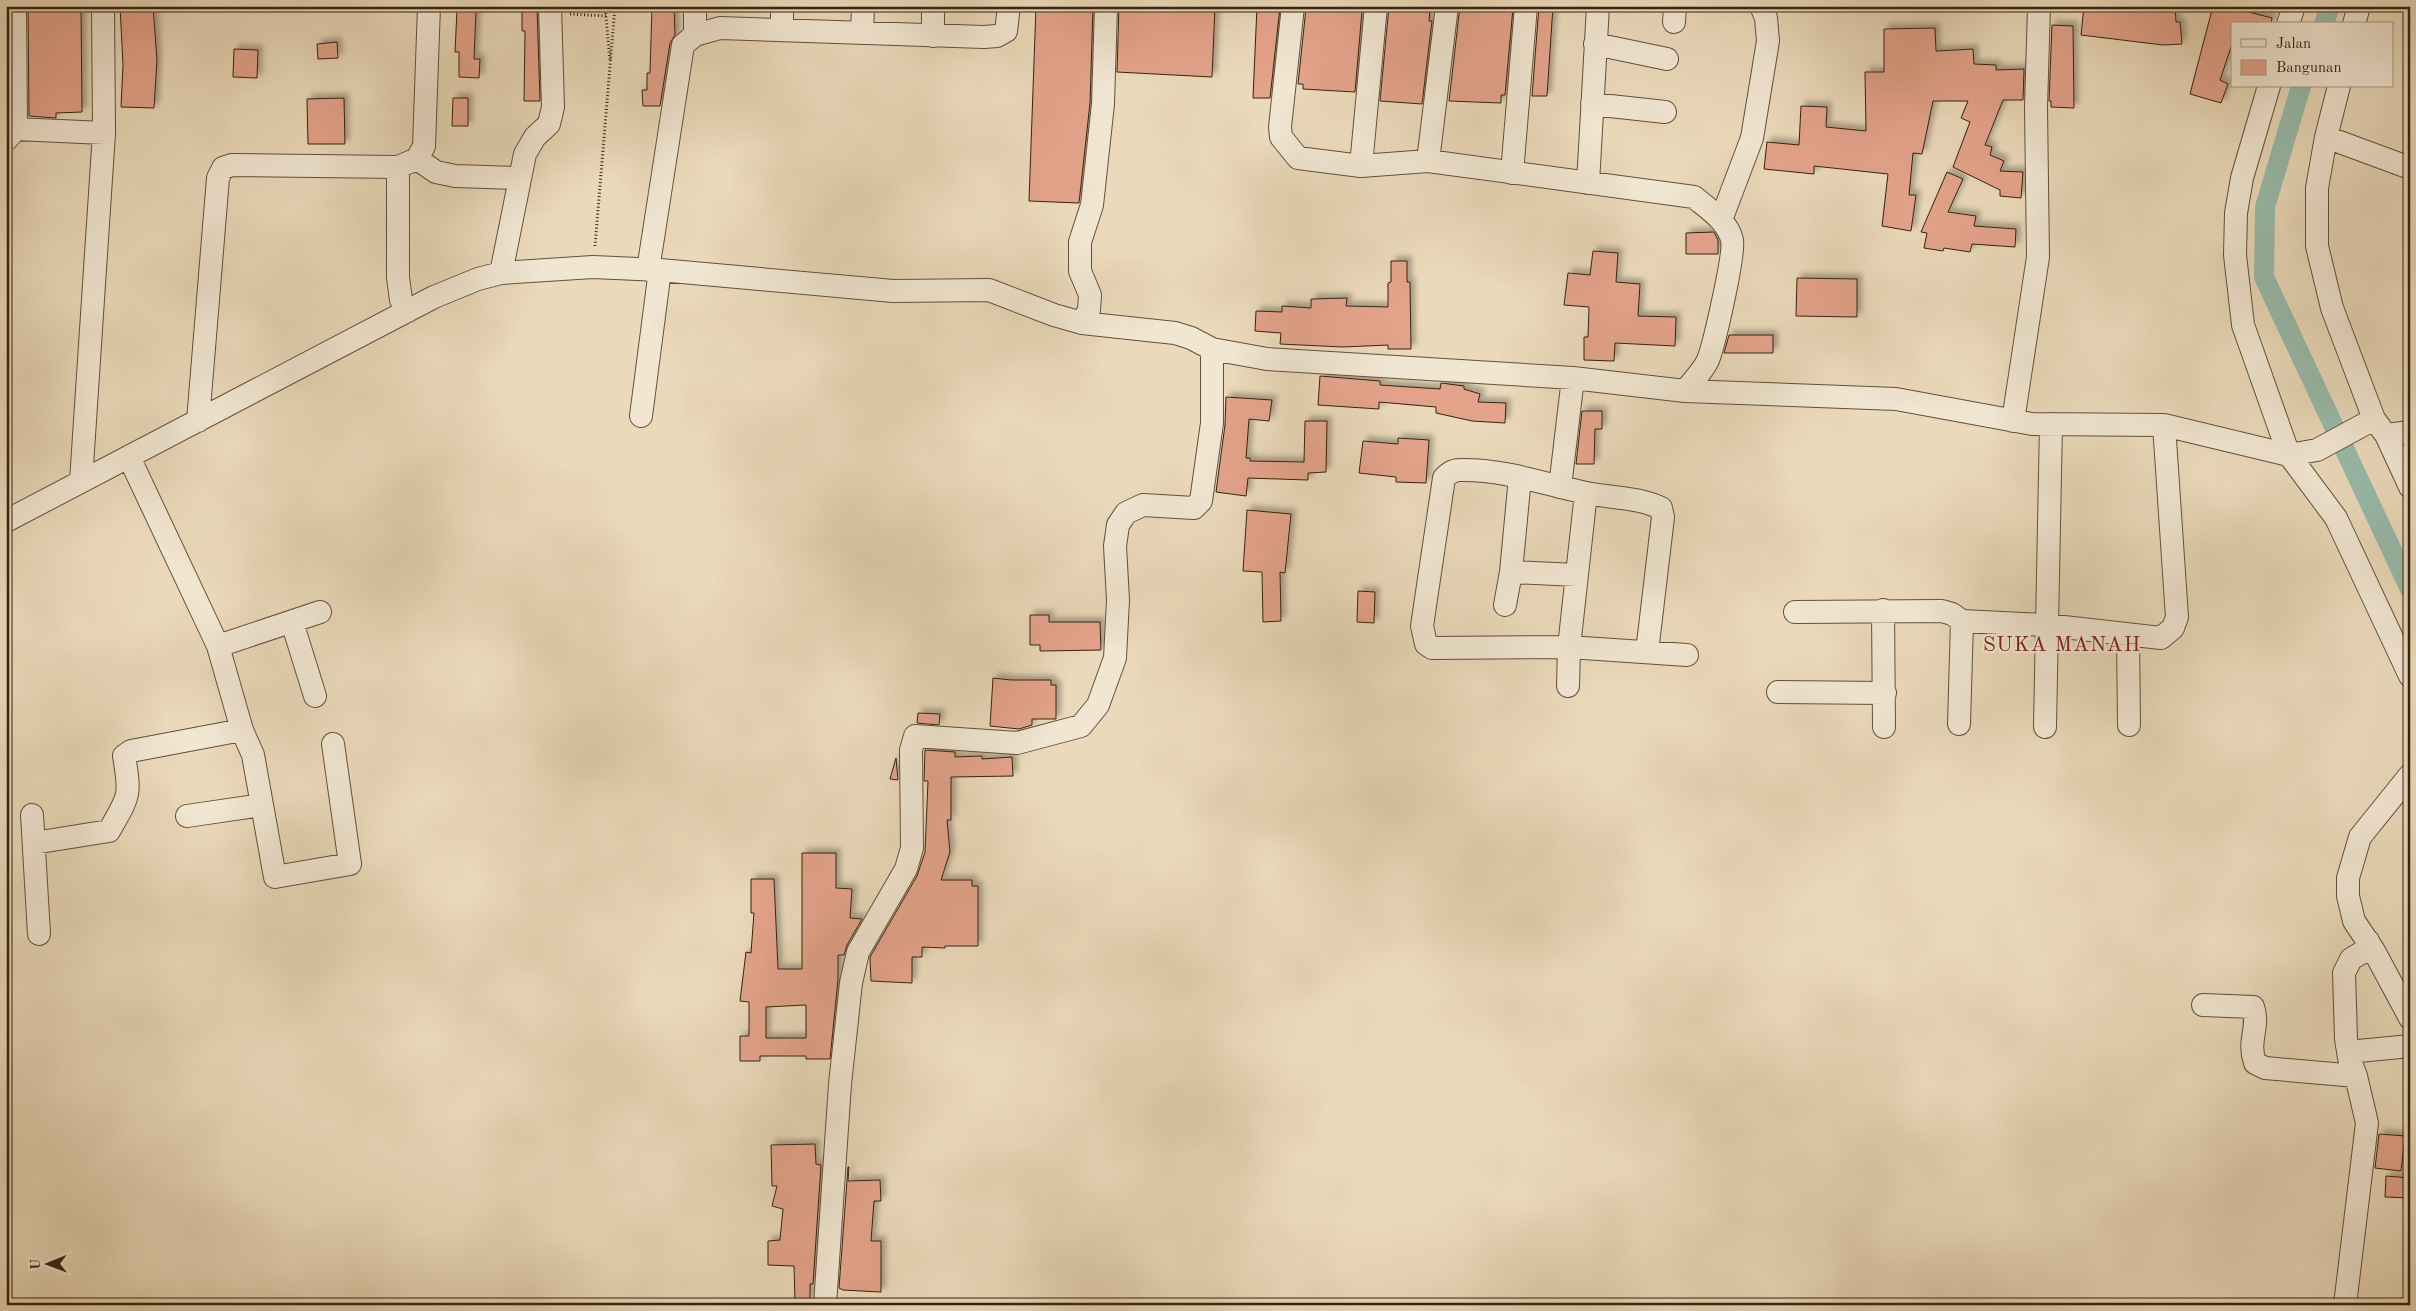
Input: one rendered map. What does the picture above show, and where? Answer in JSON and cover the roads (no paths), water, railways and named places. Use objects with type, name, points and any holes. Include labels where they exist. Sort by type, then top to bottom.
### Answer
[{"type":"street","points":[[15,6],[11,46],[11,134],[104,133]]},
{"type":"street","points":[[81,481],[104,133],[103,6]]},
{"type":"street","points":[[408,311],[401,300],[398,277],[407,163],[424,146],[428,6]]},
{"type":"street","points":[[695,6],[695,35]]},
{"type":"street","points":[[782,6],[782,30]]},
{"type":"street","points":[[862,33],[863,6]]},
{"type":"street","points":[[933,6],[933,36]]},
{"type":"street","points":[[641,416],[654,270],[682,45],[695,35],[720,28],[933,36],[997,36],[1006,31],[1009,6]]},
{"type":"street","points":[[1082,323],[1089,310],[1090,295],[1080,271],[1080,242],[1092,205],[1103,104],[1106,6]]},
{"type":"street","points":[[1293,6],[1280,127],[1281,137],[1298,158],[1361,166],[1428,161],[1694,197],[1721,220],[1732,240],[1730,262],[1721,307],[1708,361],[1685,391]]},
{"type":"street","points":[[1361,166],[1376,6]]},
{"type":"street","points":[[1428,161],[1447,6]]},
{"type":"street","points":[[1512,173],[1526,6]]},
{"type":"street","points":[[1588,183],[1598,6]]},
{"type":"street","points":[[1721,220],[1752,138],[1768,41],[1766,18],[1761,6]]},
{"type":"street","points":[[2013,421],[2038,257],[2036,107],[2039,6]]},
{"type":"street","points":[[2289,22],[2294,6]]},
{"type":"street","points":[[2355,22],[2359,6]]},
{"type":"street","points":[[501,273],[525,154],[535,137],[549,124],[553,107],[550,10]]},
{"type":"street","points":[[1595,44],[1667,58]]},
{"type":"street","points":[[2268,88],[2242,178],[2236,213],[2235,255],[2243,325],[2288,455],[2336,518],[2410,676]]},
{"type":"street","points":[[2338,88],[2326,137],[2315,207],[2317,246],[2332,308],[2380,427],[2410,487]]},
{"type":"street","points":[[1592,104],[1665,112]]},
{"type":"street","points":[[2326,137],[2410,168]]},
{"type":"street","points":[[198,421],[218,178],[223,168],[232,165],[407,163],[455,176],[520,178]]},
{"type":"street","points":[[6,521],[434,297],[478,279],[501,273],[593,267],[654,270],[893,292],[990,290],[1054,315],[1082,323],[1175,334],[1191,338],[1212,349],[1267,359],[1573,378],[1685,391],[1896,398],[2013,421],[2051,424],[2164,425],[2288,455],[2317,450],[2350,433],[2380,427],[2410,432]]},
{"type":"street","points":[[824,1305],[840,1084],[851,982],[858,952],[906,869],[912,848],[912,750],[915,736],[1017,743],[1075,729],[1081,726],[1098,705],[1114,658],[1118,600],[1115,546],[1118,525],[1126,513],[1143,505],[1194,508],[1201,501],[1212,423],[1212,349]]},
{"type":"street","points":[[1560,487],[1573,378]]},
{"type":"street","points":[[2045,727],[2051,424]]},
{"type":"street","points":[[1795,612],[1942,611],[1952,614],[1962,621],[2046,625],[2162,638],[2173,628],[2177,617],[2164,425]]},
{"type":"street","points":[[129,457],[218,646],[242,730],[253,755],[275,877],[350,864],[333,744]]},
{"type":"street","points":[[1647,652],[1663,517],[1661,508],[1651,503],[1586,493],[1520,477],[1458,470],[1450,472],[1444,478],[1422,626],[1423,638],[1426,644],[1432,648],[1569,647],[1687,655]]},
{"type":"street","points":[[1506,605],[1520,477]]},
{"type":"street","points":[[1568,686],[1569,647],[1586,493]]},
{"type":"street","points":[[1511,572],[1577,575]]},
{"type":"street","points":[[1883,610],[1884,727]]},
{"type":"street","points":[[218,646],[320,612]]},
{"type":"street","points":[[1959,724],[1962,621]]},
{"type":"street","points":[[292,622],[315,696]]},
{"type":"street","points":[[2128,635],[2129,725]]},
{"type":"street","points":[[1778,692],[1885,693]]},
{"type":"street","points":[[34,843],[109,831],[127,800],[129,789],[124,756],[131,751],[242,730]]},
{"type":"street","points":[[2410,775],[2360,837],[2351,860],[2348,878],[2348,896],[2354,921],[2368,942],[2410,1018]]},
{"type":"street","points":[[187,816],[262,805]]},
{"type":"street","points":[[32,815],[39,934]]},
{"type":"street","points":[[2345,1305],[2368,1123],[2348,1052],[2344,973],[2351,959],[2366,950],[2368,942]]},
{"type":"street","points":[[2203,1005],[2253,1007],[2256,1016],[2250,1050],[2254,1063],[2265,1068],[2356,1076]]},
{"type":"street","points":[[2348,1052],[2410,1046]]},
{"type":"waterway","points":[[2325,22],[2330,6]]},
{"type":"waterway","points":[[2300,88],[2265,207],[2264,277],[2410,589]]},
{"type":"district","name":"SUKA MANAH","points":[[2062,645]]}]
